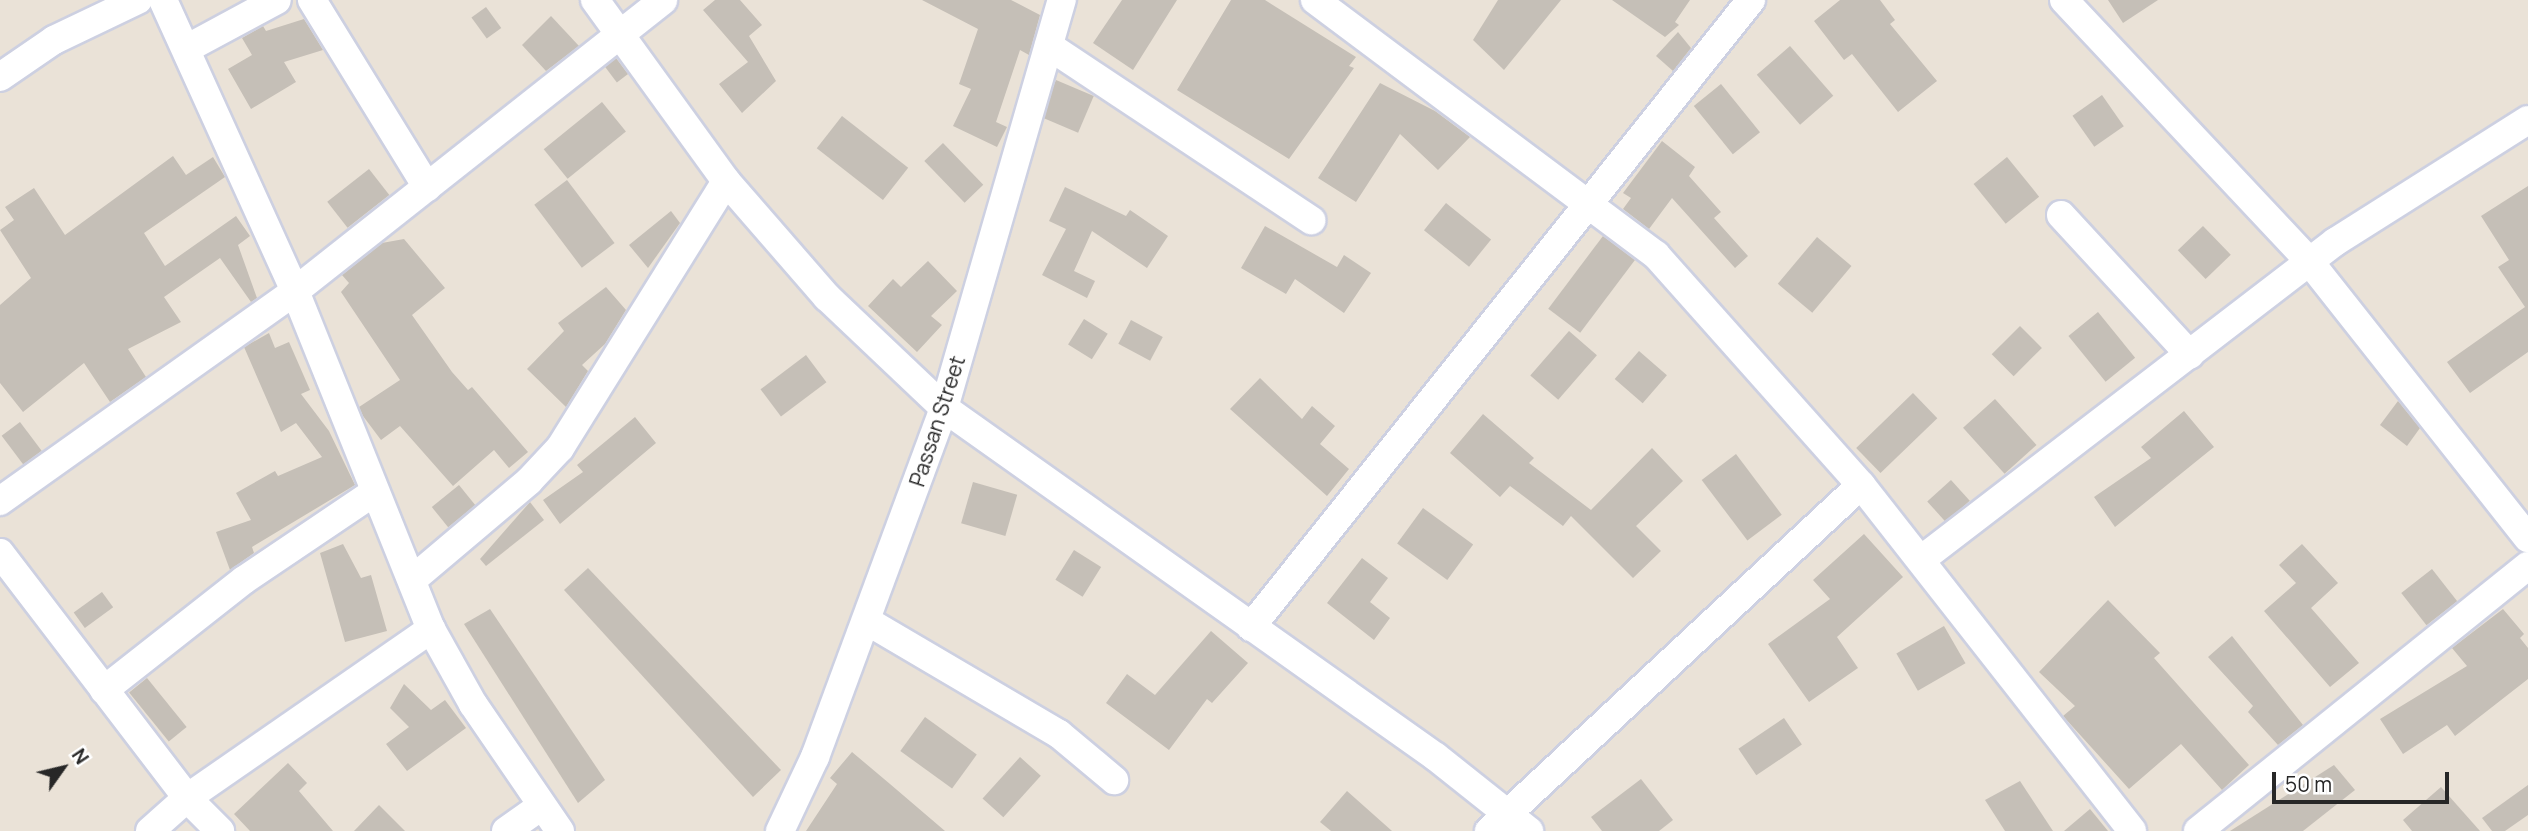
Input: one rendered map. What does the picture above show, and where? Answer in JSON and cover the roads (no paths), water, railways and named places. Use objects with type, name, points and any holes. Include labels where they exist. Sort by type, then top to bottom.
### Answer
[{"type":"street","points":[[0,77],[54,40],[138,0]]},
{"type":"street","points":[[163,0],[295,291],[373,493],[431,629],[540,807],[559,831]]},
{"type":"street","points":[[186,49],[277,0]]},
{"type":"street","points":[[312,0],[427,187]]},
{"type":"street","points":[[595,0],[726,181],[827,297],[944,408],[1251,627],[1509,825],[1861,485]]},
{"type":"street","points":[[0,501],[295,291],[663,0]]},
{"type":"street","name":"Passan Street","points":[[780,831],[816,757],[944,408],[1035,78],[1049,46],[1062,0]]},
{"type":"street","points":[[1315,0],[1656,255],[1861,485],[1922,559],[2132,831]]},
{"type":"street","points":[[1251,627],[1751,0]]},
{"type":"street","points":[[2064,0],[2309,261],[2528,538]]},
{"type":"street","points":[[1049,46],[1311,220]]},
{"type":"street","points":[[1922,559],[2309,261],[2528,120]]},
{"type":"street","points":[[412,580],[529,481],[560,448],[726,181]]},
{"type":"street","points":[[2061,215],[2190,355]]},
{"type":"street","points":[[104,690],[244,580],[373,493]]},
{"type":"street","points":[[0,553],[187,798],[220,831]]},
{"type":"street","points":[[2198,831],[2528,566]]},
{"type":"street","points":[[867,621],[1059,734],[1114,780]]},
{"type":"street","points":[[150,831],[187,798],[431,629]]},
{"type":"street","points":[[506,831],[540,807]]}]
